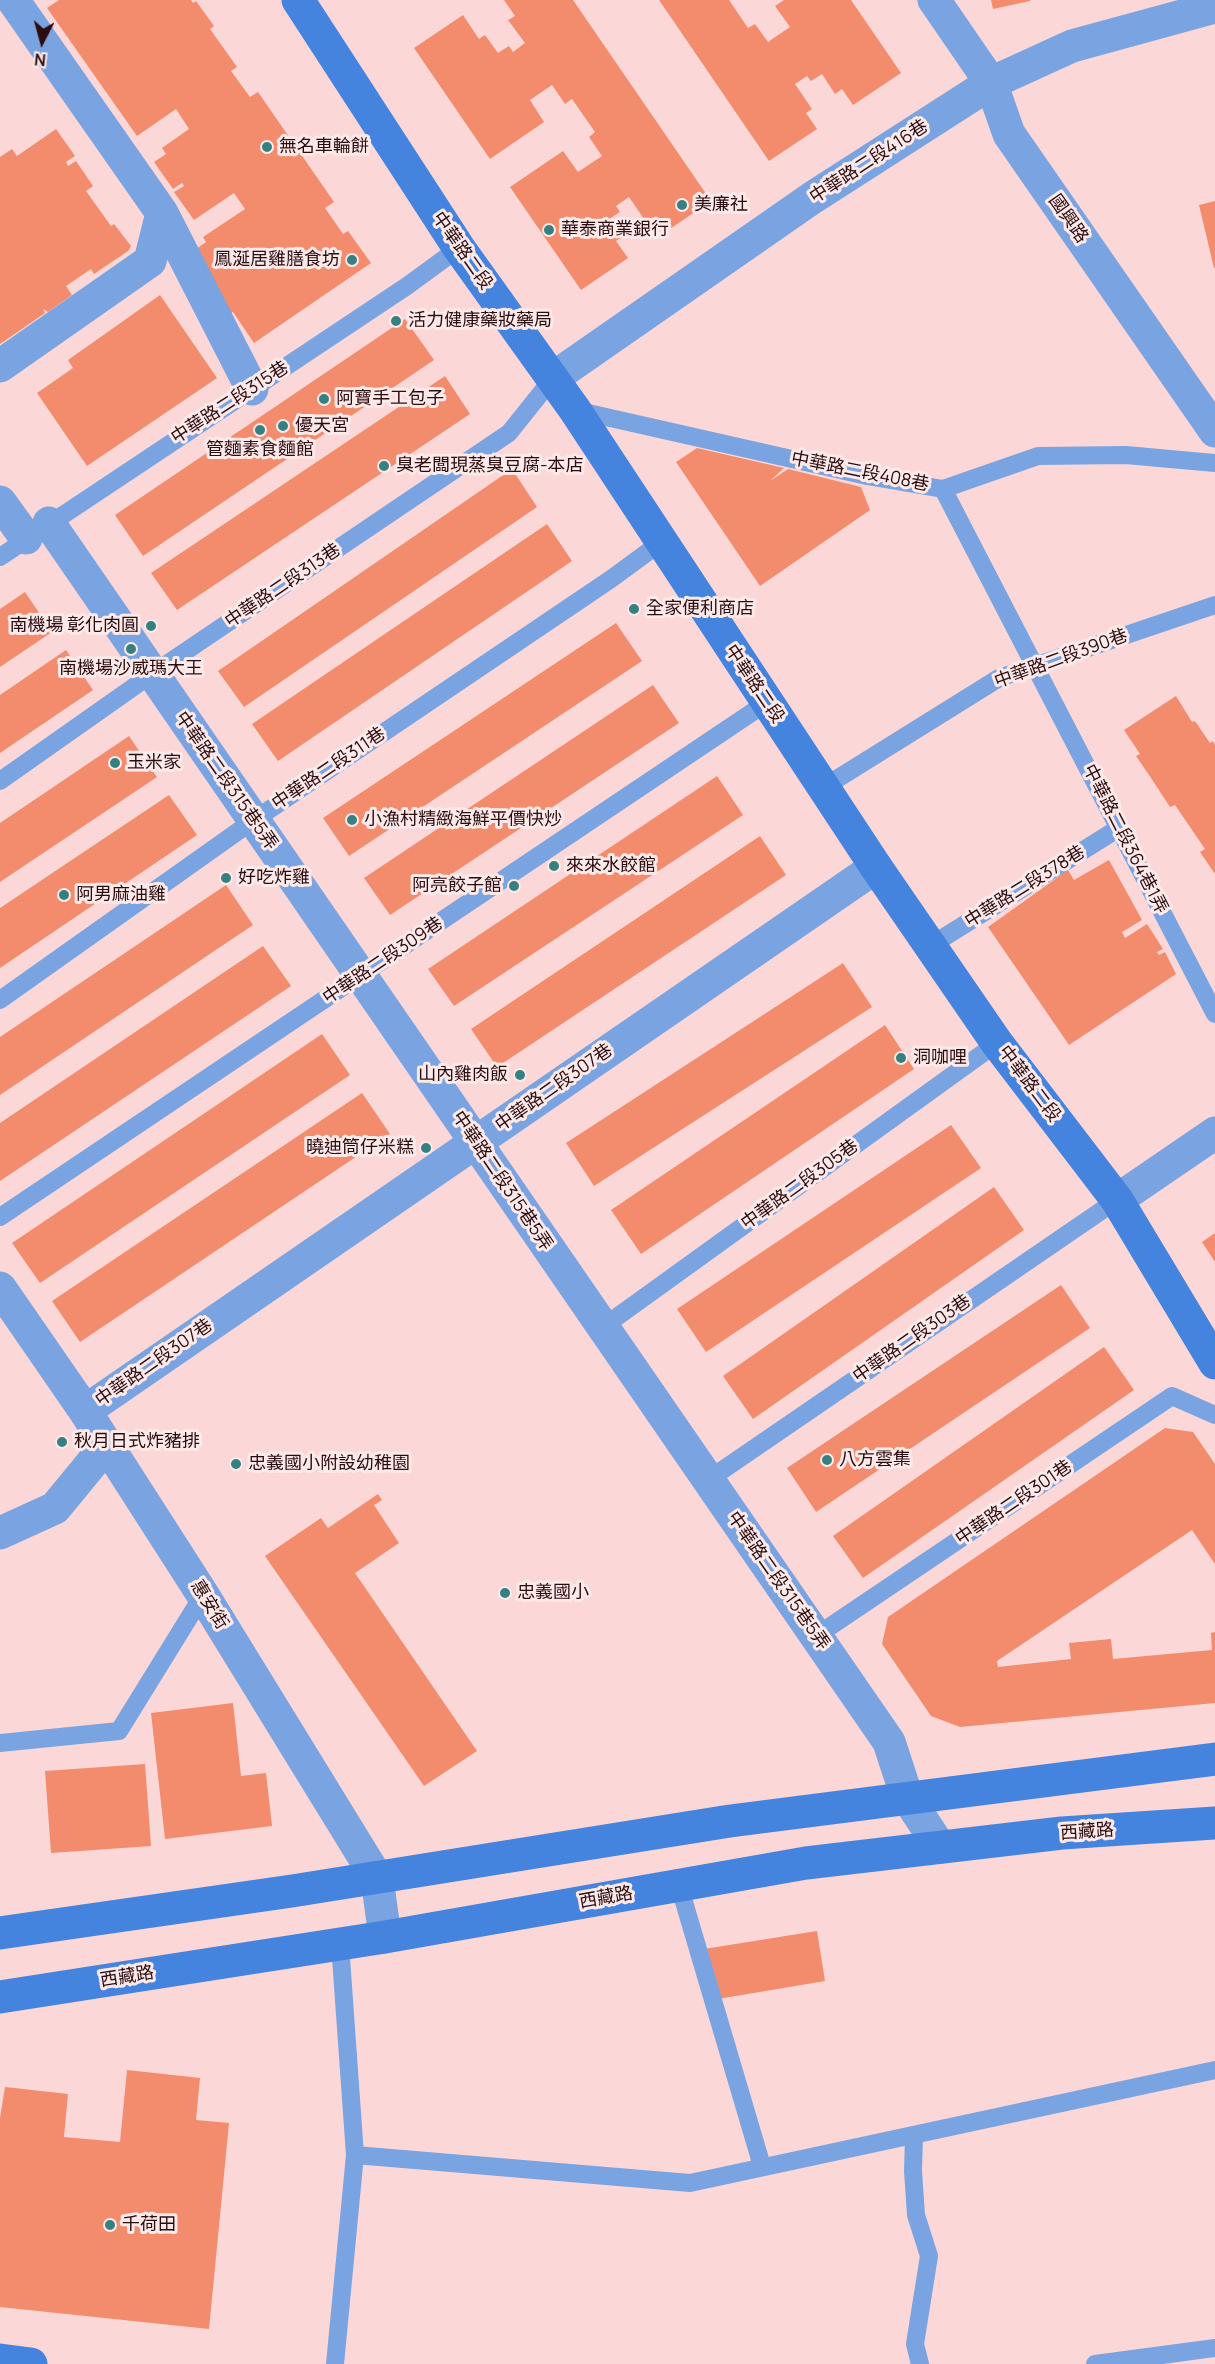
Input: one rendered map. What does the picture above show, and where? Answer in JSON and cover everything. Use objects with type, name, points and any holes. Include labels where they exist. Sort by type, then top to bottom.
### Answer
[{"type":"street","points":[[13,0],[162,213],[252,388]]},
{"type":"street","name":"中華路二段","points":[[298,0],[459,248],[575,410],[660,543],[876,867],[997,1043],[1117,1200],[1215,1363]]},
{"type":"street","name":"國興路","points":[[934,0],[991,84],[1009,134],[1215,431]]},
{"type":"street","name":"中華路二段416巷","points":[[553,378],[812,198],[991,84],[1072,46],[1215,8]]},
{"type":"street","points":[[0,366],[150,261],[162,213]]},
{"type":"street","name":"中華路二段315巷5弄","points":[[0,502],[25,539],[152,674],[889,1742],[908,1797],[940,1847]]},
{"type":"street","name":"中華路二段307巷","points":[[85,1411],[876,867]]},
{"type":"street","points":[[1117,1200],[1215,1133]]},
{"type":"street","name":"惠安街","points":[[0,1288],[85,1411],[203,1595],[377,1878],[385,1937]]},
{"type":"street","points":[[0,1533],[55,1508],[106,1446]]},
{"type":"street","points":[[0,1933],[377,1878],[730,1821],[1215,1760]]},
{"type":"street","name":"西藏路","points":[[0,1997],[385,1937],[806,1863],[1062,1833],[1215,1823]]},
{"type":"street","points":[[0,2360],[31,2364]]},
{"type":"lane","name":"中華路二段315巷","points":[[25,539],[459,248]]},
{"type":"lane","name":"中華路二段313巷","points":[[0,781],[152,674],[509,434],[553,378]]},
{"type":"lane","name":"中華路二段408巷","points":[[575,410],[867,476],[943,489],[1038,456],[1126,455],[1215,463]]},
{"type":"lane","name":"中華路二段364巷1弄","points":[[943,489],[1215,1014]]},
{"type":"lane","name":"中華路二段311巷","points":[[0,1000],[254,820],[660,543]]},
{"type":"lane","name":"中華路二段390巷","points":[[824,787],[999,678],[1215,605]]},
{"type":"lane","name":"中華路二段309巷","points":[[0,1218],[766,703]]},
{"type":"lane","name":"中華路二段378巷","points":[[930,946],[1119,828]]},
{"type":"lane","name":"中華路二段305巷","points":[[603,1327],[997,1043]]},
{"type":"lane","name":"中華路二段303巷","points":[[708,1480],[1117,1200]]},
{"type":"lane","name":"中華路二段301巷","points":[[816,1636],[1172,1396],[1215,1415]]},
{"type":"lane","points":[[0,1743],[119,1731],[203,1595]]},
{"type":"lane","points":[[679,1885],[762,2166]]},
{"type":"lane","points":[[334,2364],[355,2155],[340,1944]]},
{"type":"lane","points":[[355,2155],[690,2183],[1215,2070]]},
{"type":"lane","points":[[914,2136],[913,2171],[916,2215],[929,2256],[915,2344],[920,2364]]},
{"type":"lane","points":[[1095,2364],[1215,2348]]},
{"type":"building","points":[[59,0],[191,0],[193,3],[196,1],[214,26],[210,29],[237,67],[231,71],[250,97],[258,92],[334,202],[325,208],[343,234],[348,231],[371,263],[254,343],[233,312],[225,317],[192,252],[206,242],[203,237],[245,209],[234,193],[194,220],[174,192],[184,186],[182,183],[173,189],[154,162],[166,154],[162,148],[189,129],[176,109],[137,136],[47,8]]},
{"type":"building","points":[[504,0],[573,0],[711,201],[664,233],[653,217],[646,222],[629,197],[616,206],[620,212],[609,219],[622,237],[616,241],[628,258],[581,290],[510,187],[563,151],[578,172],[602,156],[589,137],[595,132],[572,99],[565,104],[552,85],[530,100],[544,122],[490,159],[414,48],[463,15],[479,39],[485,35],[498,53],[509,46],[513,52],[525,43],[508,20],[515,16]]},
{"type":"building","points":[[659,0],[729,0],[748,28],[755,24],[768,42],[790,27],[775,6],[784,0],[851,0],[901,73],[853,105],[842,89],[835,94],[822,74],[811,81],[807,76],[795,84],[812,109],[806,113],[817,129],[769,161]]},
{"type":"building","points":[[991,0],[1030,0],[1030,1],[993,9]]},
{"type":"building","points":[[56,129],[75,156],[66,162],[68,166],[76,161],[93,186],[86,191],[111,226],[114,224],[131,246],[128,251],[94,274],[91,269],[66,286],[72,295],[48,312],[43,309],[45,313],[0,344],[0,157],[12,149],[17,156]]},
{"type":"building","points":[[1215,201],[1215,268],[1214,268],[1199,205]]},
{"type":"building","points":[[160,295],[217,378],[87,466],[37,393],[73,368],[68,360]]},
{"type":"building","points":[[405,319],[434,360],[143,556],[115,515]]},
{"type":"building","points":[[445,376],[470,414],[177,610],[151,573]]},
{"type":"building","points":[[697,448],[784,468],[770,481],[788,469],[861,487],[870,510],[760,586],[676,462]]},
{"type":"building","points":[[512,469],[537,507],[244,707],[218,671]]},
{"type":"building","points":[[547,524],[572,561],[278,761],[252,724]]},
{"type":"building","points":[[25,592],[52,632],[0,667],[0,609]]},
{"type":"building","points":[[616,623],[642,661],[349,856],[323,818]]},
{"type":"building","points":[[66,650],[93,690],[0,753],[0,695]]},
{"type":"building","points":[[653,685],[679,723],[390,915],[364,878]]},
{"type":"building","points":[[1176,696],[1192,722],[1195,721],[1210,743],[1213,741],[1215,745],[1215,874],[1200,852],[1205,849],[1175,805],[1170,807],[1136,756],[1140,754],[1124,730]]},
{"type":"building","points":[[129,736],[157,777],[0,882],[0,823]]},
{"type":"building","points":[[717,776],[743,815],[454,1006],[428,969]]},
{"type":"building","points":[[169,795],[197,835],[0,968],[0,908]]},
{"type":"building","points":[[760,836],[786,875],[497,1067],[471,1029]]},
{"type":"building","points":[[1109,860],[1142,920],[1122,932],[1125,938],[1147,924],[1163,949],[1157,952],[1159,955],[1165,952],[1176,974],[1069,1045],[988,927],[1068,870],[1074,880]]},
{"type":"building","points":[[226,885],[253,925],[0,1095],[0,1037]]},
{"type":"building","points":[[263,946],[291,986],[0,1181],[0,1123]]},
{"type":"building","points":[[843,963],[872,1007],[594,1186],[566,1143]]},
{"type":"building","points":[[885,1025],[914,1069],[641,1254],[611,1210]]},
{"type":"building","points":[[322,1034],[350,1075],[40,1283],[12,1243]]},
{"type":"building","points":[[362,1093],[390,1134],[80,1342],[52,1301]]},
{"type":"building","points":[[951,1125],[981,1168],[706,1352],[677,1309]]},
{"type":"building","points":[[994,1187],[1024,1230],[753,1419],[723,1376]]},
{"type":"building","points":[[1215,1233],[1215,1262],[1202,1242]]},
{"type":"building","points":[[1061,1285],[1090,1328],[816,1512],[787,1468]]},
{"type":"building","points":[[1104,1347],[1134,1390],[863,1578],[833,1536]]},
{"type":"building","points":[[1165,1428],[1193,1432],[1215,1464],[1215,1564],[1192,1530],[997,1661],[998,1667],[1071,1659],[1069,1643],[1111,1639],[1113,1659],[1212,1650],[1211,1633],[1215,1632],[1215,1703],[960,1727],[931,1716],[882,1644],[888,1617]]},
{"type":"building","points":[[378,1494],[382,1500],[374,1505],[399,1543],[355,1573],[477,1751],[424,1786],[265,1556],[321,1518],[328,1528]]},
{"type":"building","points":[[233,1703],[241,1776],[266,1773],[272,1826],[165,1839],[151,1713]]},
{"type":"building","points":[[145,1764],[151,1846],[51,1853],[45,1771]]},
{"type":"building","points":[[817,1931],[825,1981],[712,2000],[704,1949]]},
{"type":"building","name":"千荷田","points":[[127,2070],[200,2078],[196,2120],[229,2123],[209,2329],[0,2307],[0,2118],[5,2087],[68,2094],[64,2137],[120,2142]]},
{"type":"place","name":"無名車輪餅","points":[[267,147]]},
{"type":"place","name":"美廉社","points":[[682,205]]},
{"type":"place","name":"華泰商業銀行","points":[[549,230]]},
{"type":"place","name":"鳳涎居雞膳食坊","points":[[352,260]]},
{"type":"place","name":"活力健康藥妝藥局","points":[[396,321]]},
{"type":"place","name":"阿寶手工包子","points":[[324,399]]},
{"type":"place","name":"優天宮","points":[[283,426]]},
{"type":"place","name":"管麵素食麵館","points":[[260,430]]},
{"type":"place","name":"臭老闆現蒸臭豆腐-本店","points":[[384,466]]},
{"type":"place","name":"全家便利商店","points":[[634,609]]},
{"type":"place","name":"南機場 彰化肉圓","points":[[151,626]]},
{"type":"place","name":"南機場沙威瑪大王","points":[[131,649]]},
{"type":"place","name":"玉米家","points":[[115,763]]},
{"type":"place","name":"小漁村精緻海鮮平價快炒","points":[[352,820]]},
{"type":"place","name":"來來水餃館","points":[[554,866]]},
{"type":"place","name":"好吃炸雞","points":[[226,878]]},
{"type":"place","name":"阿亮餃子館","points":[[514,886]]},
{"type":"place","name":"阿男麻油雞","points":[[64,895]]},
{"type":"place","name":"洞咖哩","points":[[901,1058]]},
{"type":"place","name":"山內雞肉飯","points":[[520,1075]]},
{"type":"place","name":"曉迪筒仔米糕","points":[[426,1148]]},
{"type":"place","name":"秋月日式炸豬排","points":[[62,1442]]},
{"type":"place","name":"八方雲集","points":[[827,1460]]},
{"type":"place","name":"忠義國小附設幼稚園","points":[[236,1464]]},
{"type":"place","name":"忠義國小","points":[[505,1593]]},
{"type":"place","name":"千荷田","points":[[110,2225]]}]
